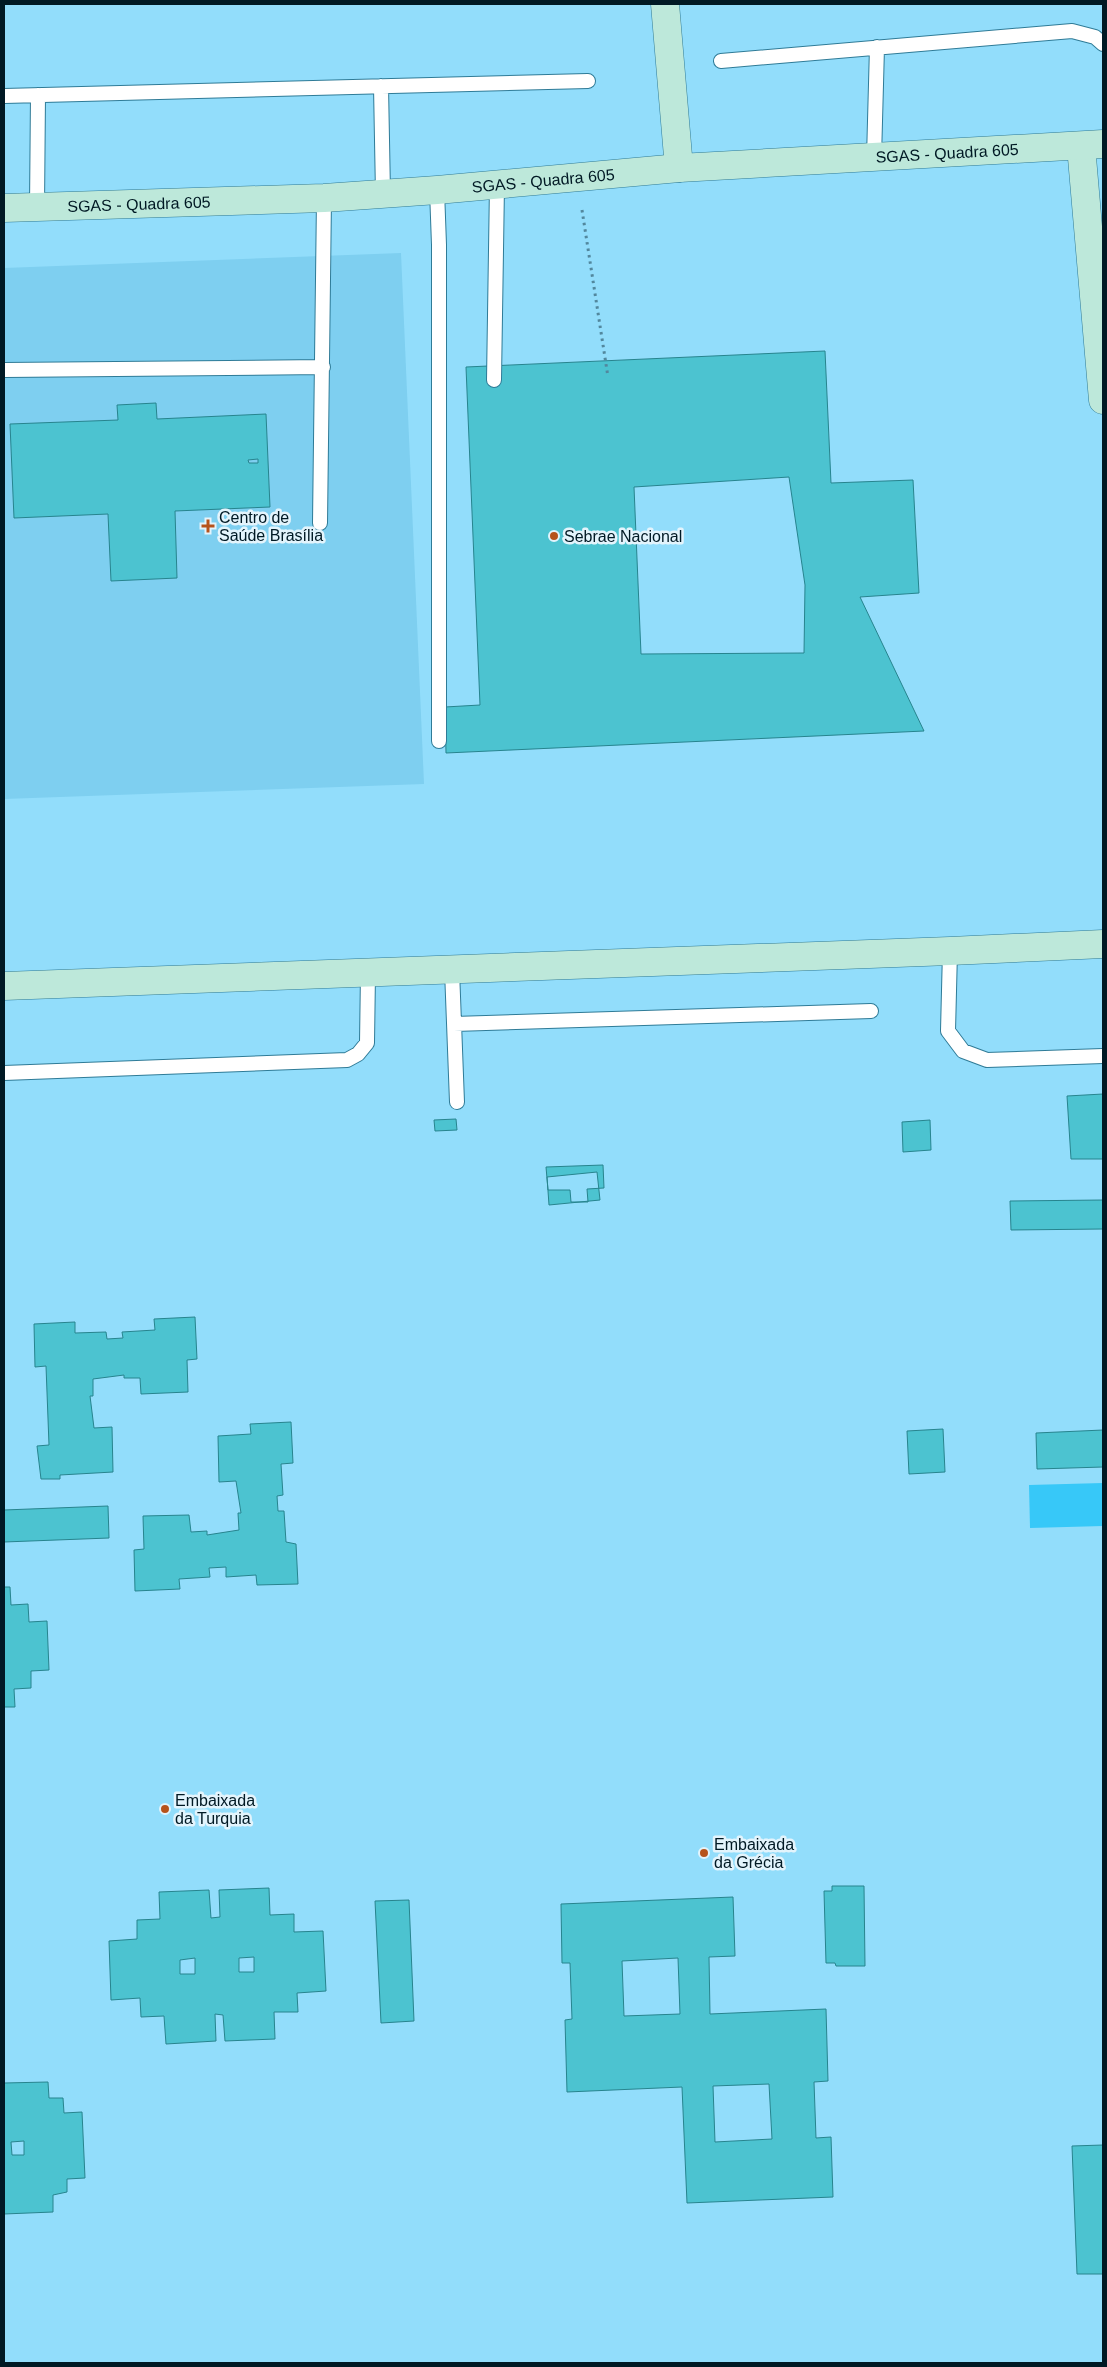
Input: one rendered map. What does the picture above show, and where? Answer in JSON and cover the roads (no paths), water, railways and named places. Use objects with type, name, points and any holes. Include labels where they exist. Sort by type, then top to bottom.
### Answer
[{"type":"street","points":[[665,4],[679,168]]},
{"type":"street","points":[[1092,145],[1103,400]]},
{"type":"street","name":"SGAS - Quadra 605","points":[[4,208],[324,198],[497,185],[679,168],[1092,145]]},
{"type":"street","points":[[4,986],[1103,944]]},
{"type":"lane","points":[[722,61],[1072,31],[1095,38],[1103,44]]},
{"type":"lane","points":[[874,158],[877,47]]},
{"type":"lane","points":[[4,96],[588,81]]},
{"type":"lane","points":[[381,86],[383,194]]},
{"type":"lane","points":[[37,207],[38,95]]},
{"type":"lane","points":[[494,380],[497,185]]},
{"type":"lane","points":[[437,190],[439,245],[439,741]]},
{"type":"lane","points":[[320,523],[324,198]]},
{"type":"lane","points":[[4,370],[323,367]]},
{"type":"lane","points":[[950,951],[948,1031],[964,1051],[987,1060],[1103,1056]]},
{"type":"lane","points":[[452,970],[457,1102]]},
{"type":"lane","points":[[4,1073],[347,1060],[358,1054],[367,1043],[368,973]]},
{"type":"lane","points":[[454,1024],[871,1012]]},
{"type":"place","name":"Centro de Saúde Brasília","points":[[208,526]]},
{"type":"place","name":"Sebrae Nacional","points":[[554,536]]},
{"type":"place","name":"Embaixada da Turquia","points":[[165,1809]]},
{"type":"place","name":"Embaixada da Grécia","points":[[704,1853]]}]
